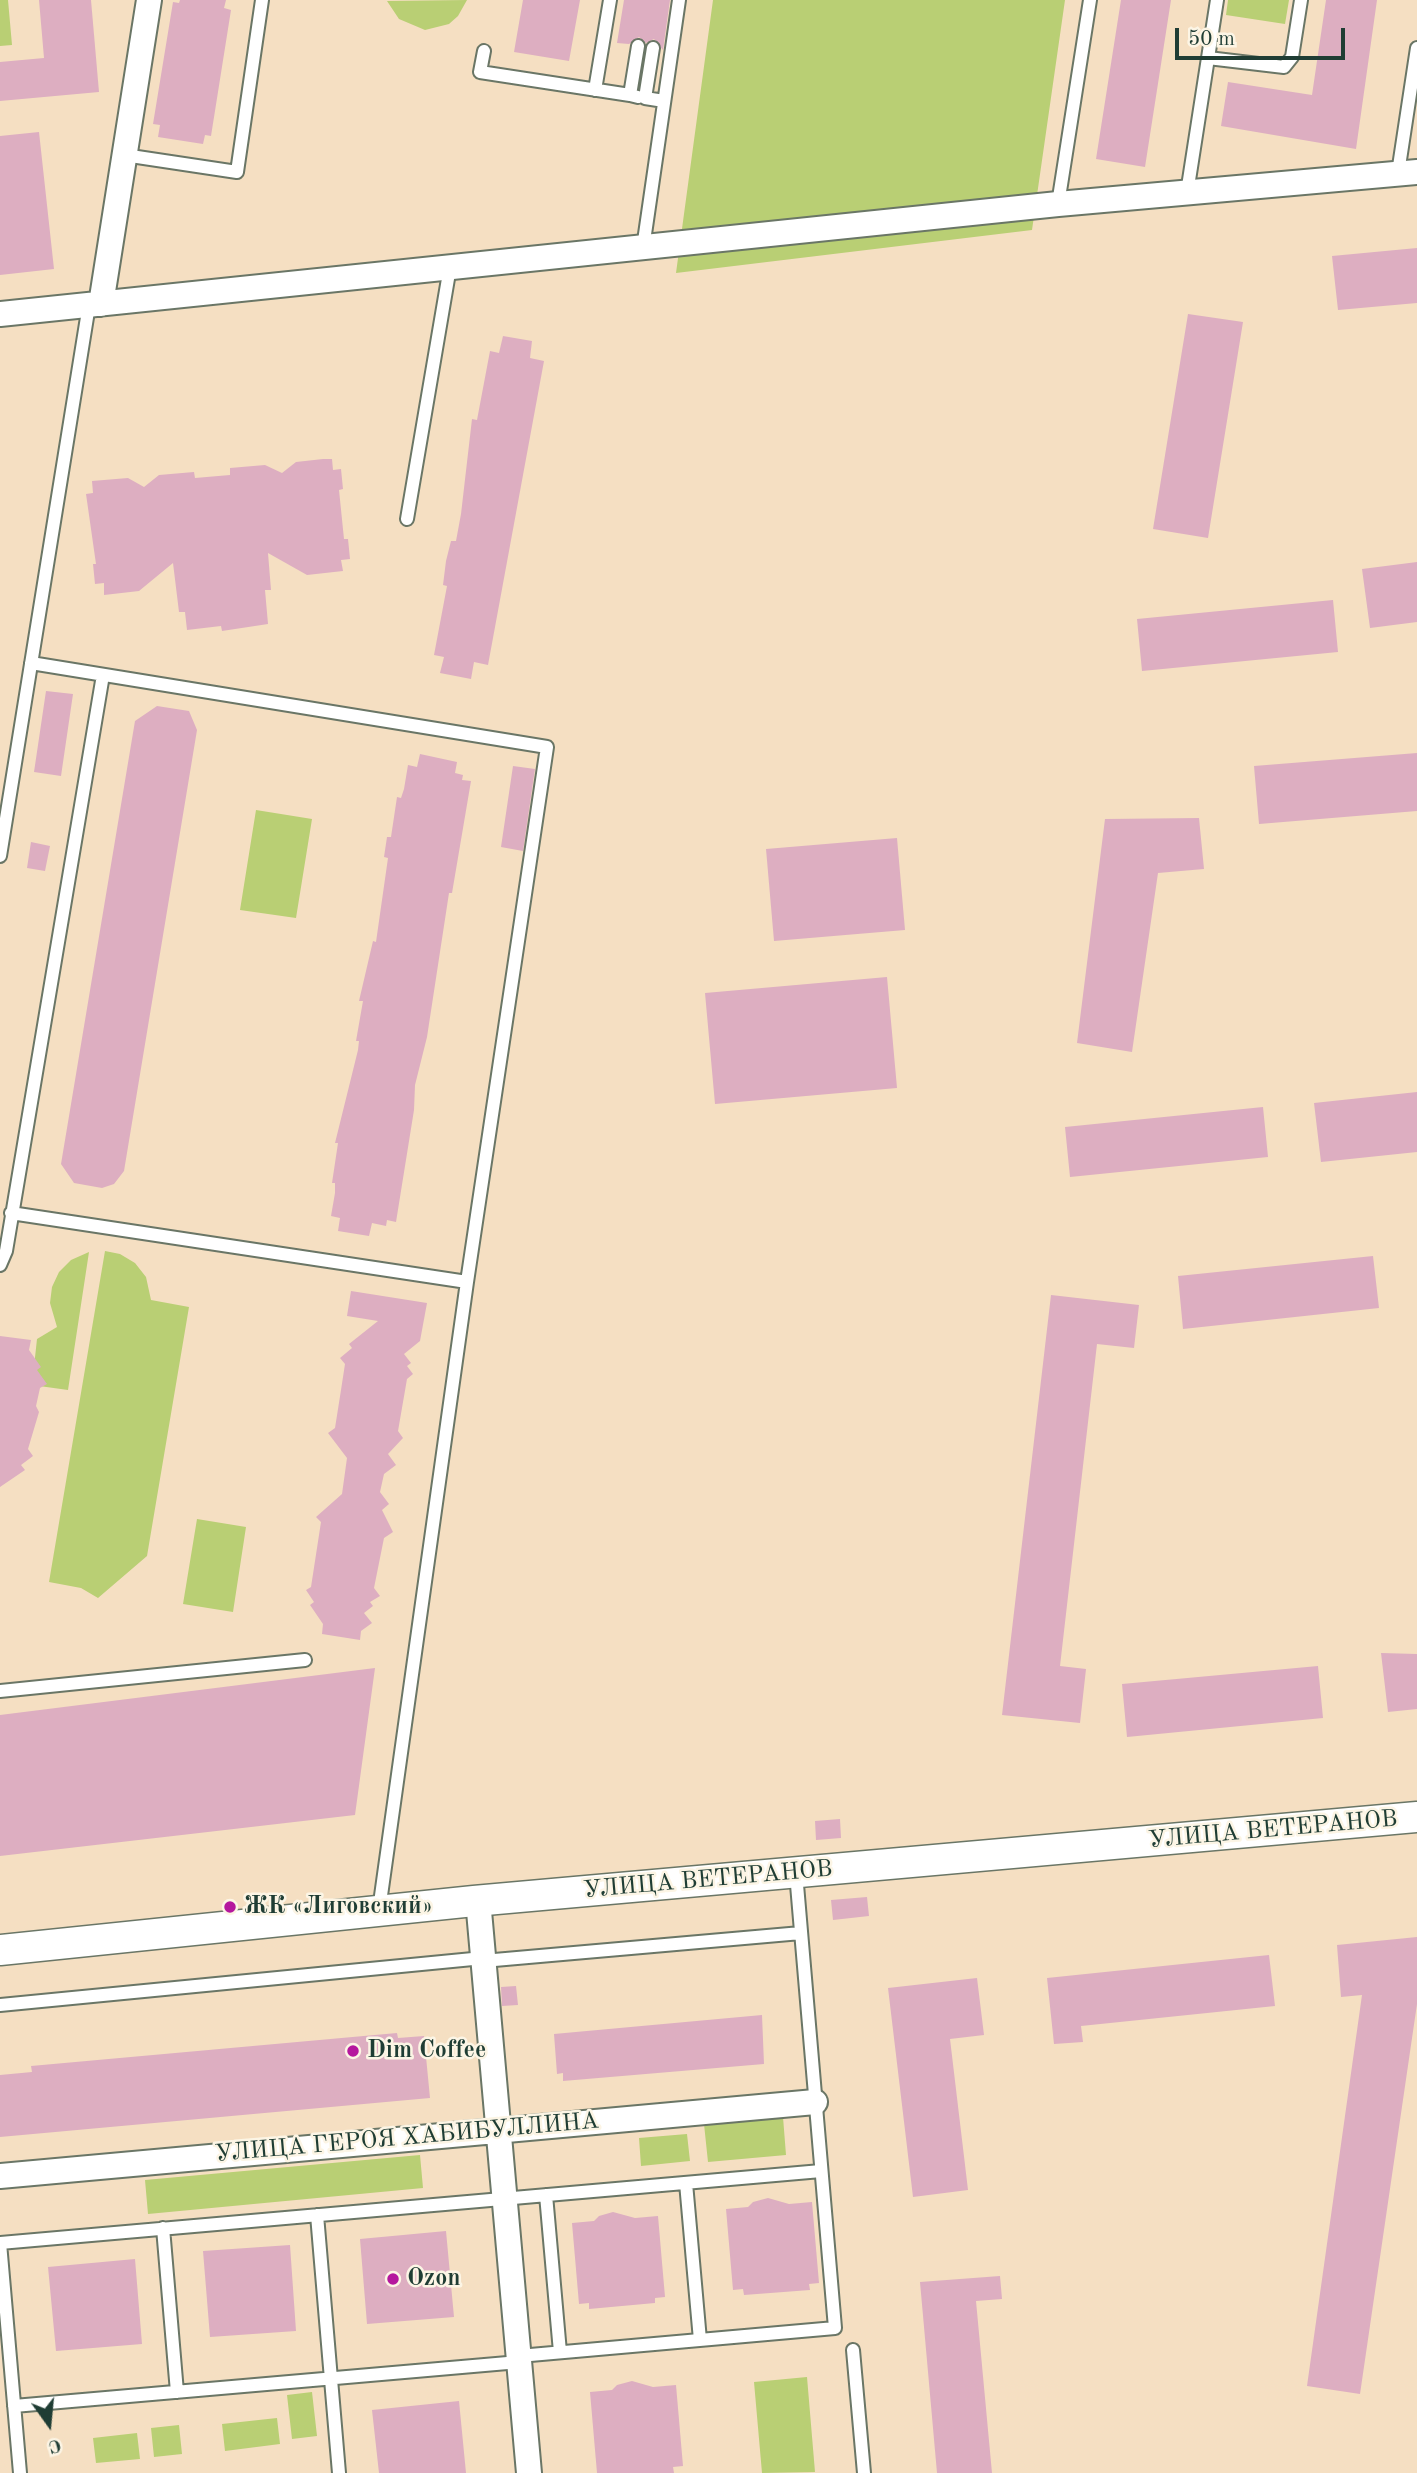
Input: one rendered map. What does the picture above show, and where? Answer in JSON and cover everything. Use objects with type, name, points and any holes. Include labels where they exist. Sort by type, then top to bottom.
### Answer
[{"type":"street","points":[[95,304],[124,155],[149,0]]},
{"type":"street","points":[[0,314],[1058,204],[1407,172]]},
{"type":"street","name":"УЛИЦА ВЕТЕРАНОВ","points":[[0,1958],[1417,1817]]},
{"type":"street","name":"УЛИЦА ВЕТЕРАНОВ","points":[[0,1950],[379,1911],[1417,1825]]},
{"type":"street","points":[[479,1911],[529,2473]]},
{"type":"street","name":"УЛИЦА ГЕРОЯ ХАБИБУЛЛИНА","points":[[0,2176],[498,2128],[815,2102]]},
{"type":"lane","points":[[124,155],[237,172],[262,0]]},
{"type":"lane","points":[[595,90],[610,0]]},
{"type":"lane","points":[[643,248],[679,0]]},
{"type":"lane","points":[[1058,204],[1090,0]]},
{"type":"lane","points":[[1187,193],[1217,0]]},
{"type":"lane","points":[[1208,58],[1284,67],[1292,57],[1301,0]]},
{"type":"lane","points":[[630,96],[638,46]]},
{"type":"lane","points":[[645,98],[653,48]]},
{"type":"lane","points":[[1407,172],[1417,48]]},
{"type":"lane","points":[[484,51],[480,72],[664,101]]},
{"type":"lane","points":[[407,519],[450,267]]},
{"type":"lane","points":[[0,856],[31,663],[95,304]]},
{"type":"lane","points":[[31,663],[547,747],[467,1282],[379,1911]]},
{"type":"lane","points":[[0,1265],[6,1251],[103,675]]},
{"type":"lane","points":[[11,1213],[467,1282]]},
{"type":"lane","points":[[0,1691],[305,1660]]},
{"type":"lane","points":[[14,2406],[331,2379],[519,2359],[560,2352],[835,2328],[796,1877]]},
{"type":"lane","points":[[0,2005],[483,1959],[801,1933]]},
{"type":"lane","points":[[20,2473],[0,2243],[821,2171]]},
{"type":"lane","points":[[686,2183],[700,2340]]},
{"type":"lane","points":[[546,2195],[560,2352]]},
{"type":"lane","points":[[317,2215],[339,2473]]},
{"type":"lane","points":[[163,2228],[177,2392]]},
{"type":"lane","points":[[853,2350],[864,2473]]},
{"type":"green space","points":[[0,0],[8,0],[12,45],[0,46]]},
{"type":"green space","points":[[467,0],[458,16],[449,24],[425,30],[399,19],[387,1]]},
{"type":"green space","points":[[713,0],[1065,0],[1032,230],[676,273]]},
{"type":"green space","points":[[1228,0],[1289,0],[1285,24],[1226,15]]},
{"type":"green space","points":[[256,810],[312,819],[296,918],[240,910]]},
{"type":"green space","points":[[105,1251],[120,1254],[135,1263],[146,1277],[151,1300],[189,1307],[147,1556],[98,1598],[81,1588],[49,1582]]},
{"type":"green space","points":[[89,1252],[68,1390],[32,1385],[37,1339],[57,1327],[50,1303],[52,1287],[59,1272],[71,1260]]},
{"type":"green space","points":[[197,1519],[246,1527],[233,1612],[183,1604]]},
{"type":"green space","points":[[783,2117],[786,2155],[708,2162],[704,2124]]},
{"type":"green space","points":[[687,2134],[690,2161],[641,2166],[639,2138]]},
{"type":"green space","points":[[420,2155],[423,2188],[148,2214],[145,2180]]},
{"type":"green space","points":[[807,2377],[815,2472],[762,2473],[754,2382]]},
{"type":"green space","points":[[312,2392],[317,2436],[292,2439],[287,2395]]},
{"type":"green space","points":[[277,2418],[280,2444],[225,2451],[222,2424]]},
{"type":"green space","points":[[179,2425],[182,2454],[154,2457],[151,2428]]},
{"type":"green space","points":[[137,2433],[140,2459],[96,2463],[93,2438]]},
{"type":"building","points":[[39,0],[91,0],[99,92],[0,101],[0,62],[44,58]]},
{"type":"building","points":[[180,0],[226,0],[224,8],[231,10],[211,136],[205,135],[203,144],[158,137],[160,125],[153,124],[173,2],[179,3]]},
{"type":"building","points":[[523,0],[580,0],[569,61],[514,52]]},
{"type":"building","points":[[624,0],[670,0],[663,50],[654,39],[646,43],[639,37],[629,44],[617,43]]},
{"type":"building","points":[[1121,0],[1171,0],[1145,167],[1096,159]]},
{"type":"building","points":[[1326,0],[1377,0],[1356,149],[1221,126],[1228,82],[1312,95]]},
{"type":"building","points":[[39,132],[54,269],[0,275],[0,136]]},
{"type":"building","points":[[1417,248],[1417,303],[1338,310],[1332,256]]},
{"type":"building","points":[[1188,314],[1243,322],[1208,538],[1153,529]]},
{"type":"building","points":[[503,336],[532,341],[530,358],[544,361],[488,665],[474,662],[471,679],[440,673],[444,657],[434,655],[447,586],[443,585],[446,561],[451,541],[456,541],[461,514],[472,419],[477,420],[490,351],[499,353]]},
{"type":"building","points":[[332,459],[333,470],[341,469],[343,489],[339,490],[344,539],[348,539],[350,559],[341,560],[343,571],[307,575],[268,553],[271,590],[265,590],[268,624],[222,631],[221,626],[187,630],[185,612],[179,612],[173,563],[139,591],[104,595],[104,583],[95,584],[93,564],[96,564],[86,494],[93,493],[92,481],[128,478],[144,487],[159,475],[194,472],[195,478],[230,475],[230,468],[265,465],[282,473],[296,462]]},
{"type":"building","points":[[1417,562],[1417,622],[1370,628],[1362,569]]},
{"type":"building","points":[[1333,600],[1338,652],[1142,671],[1137,619]]},
{"type":"building","points":[[46,691],[73,694],[61,776],[34,772]]},
{"type":"building","points":[[157,706],[189,711],[197,730],[124,1171],[114,1184],[102,1188],[74,1183],[61,1164],[135,721]]},
{"type":"building","points":[[1417,753],[1417,811],[1259,824],[1254,766]]},
{"type":"building","points":[[420,754],[457,762],[455,773],[463,775],[462,780],[471,781],[452,893],[449,893],[427,1037],[415,1085],[414,1110],[396,1222],[387,1220],[386,1226],[372,1223],[369,1236],[338,1231],[340,1218],[331,1216],[335,1193],[335,1183],[332,1183],[338,1143],[335,1143],[358,1050],[359,1041],[356,1041],[363,1001],[359,1001],[373,941],[376,942],[388,858],[384,857],[387,837],[391,837],[397,797],[401,798],[408,765],[417,767]]},
{"type":"building","points":[[513,766],[535,769],[523,851],[501,847]]},
{"type":"building","points":[[1199,818],[1204,869],[1158,873],[1132,1052],[1077,1043],[1105,819]]},
{"type":"building","points":[[897,838],[905,930],[774,941],[766,849]]},
{"type":"building","points":[[31,842],[50,846],[45,871],[27,868]]},
{"type":"building","points":[[887,977],[897,1088],[715,1104],[705,993]]},
{"type":"building","points":[[1417,1092],[1417,1152],[1321,1162],[1314,1103]]},
{"type":"building","points":[[1263,1107],[1268,1157],[1070,1177],[1065,1127]]},
{"type":"building","points":[[1373,1256],[1379,1308],[1183,1329],[1178,1276]]},
{"type":"building","points":[[351,1291],[427,1303],[420,1341],[404,1354],[411,1363],[407,1366],[413,1374],[407,1379],[398,1431],[403,1438],[388,1454],[396,1465],[384,1474],[380,1492],[389,1504],[382,1510],[393,1532],[384,1538],[374,1588],[380,1596],[370,1602],[373,1606],[364,1613],[372,1623],[361,1631],[360,1640],[322,1634],[323,1624],[310,1605],[314,1602],[306,1590],[311,1587],[321,1522],[316,1517],[342,1494],[347,1458],[328,1433],[335,1428],[345,1364],[340,1358],[352,1348],[349,1344],[378,1321],[347,1316]]},
{"type":"building","points":[[1051,1295],[1139,1305],[1134,1348],[1097,1344],[1060,1666],[1086,1669],[1080,1723],[1002,1715]]},
{"type":"building","points":[[0,1336],[31,1340],[29,1350],[41,1367],[37,1370],[47,1384],[40,1388],[36,1406],[39,1412],[28,1449],[33,1456],[21,1465],[25,1470],[0,1487]]},
{"type":"building","points":[[1381,1653],[1417,1654],[1417,1709],[1388,1712]]},
{"type":"building","points":[[1318,1666],[1323,1718],[1127,1737],[1122,1684]]},
{"type":"building","points":[[375,1668],[355,1815],[0,1856],[0,1715]]},
{"type":"building","points":[[840,1819],[841,1838],[816,1840],[815,1821]]},
{"type":"building","points":[[867,1897],[869,1916],[833,1920],[831,1900]]},
{"type":"building","points":[[1417,1937],[1417,2004],[1360,2394],[1307,2386],[1362,1995],[1341,1997],[1337,1945]]},
{"type":"building","points":[[1269,1955],[1275,2006],[1081,2026],[1083,2042],[1054,2044],[1047,1978]]},
{"type":"building","points":[[977,1978],[984,2035],[950,2039],[968,2190],[913,2197],[888,1988]]},
{"type":"building","points":[[516,1986],[518,2005],[502,2006],[501,1987]]},
{"type":"building","points":[[762,2015],[764,2064],[563,2081],[563,2073],[557,2074],[554,2034]]},
{"type":"building","points":[[397,2033],[398,2038],[424,2036],[430,2098],[0,2137],[0,2075],[32,2072],[31,2066]]},
{"type":"building","points":[[768,2198],[789,2204],[812,2202],[819,2283],[809,2284],[810,2290],[744,2295],[743,2289],[733,2290],[726,2209],[748,2207],[753,2202]]},
{"type":"building","points":[[613,2212],[635,2218],[658,2216],[665,2297],[655,2298],[655,2303],[589,2309],[589,2303],[579,2304],[572,2223],[594,2221],[599,2216]]},
{"type":"building","points":[[446,2231],[454,2317],[367,2324],[360,2239]]},
{"type":"building","points":[[290,2245],[296,2331],[210,2337],[203,2251]]},
{"type":"building","points":[[135,2259],[142,2344],[56,2351],[48,2267]]},
{"type":"building","points":[[1000,2276],[1002,2299],[976,2301],[992,2473],[937,2473],[920,2282]]},
{"type":"building","points":[[632,2381],[653,2387],[676,2385],[683,2466],[673,2467],[674,2473],[597,2473],[590,2392],[612,2390],[617,2385]]},
{"type":"building","points":[[459,2401],[466,2473],[379,2473],[372,2410]]},
{"type":"place","name":"ЖК «Лиговский»","points":[[230,1907]]},
{"type":"place","name":"Dim Coffee","points":[[353,2051]]},
{"type":"place","name":"Ozon","points":[[393,2279]]}]
